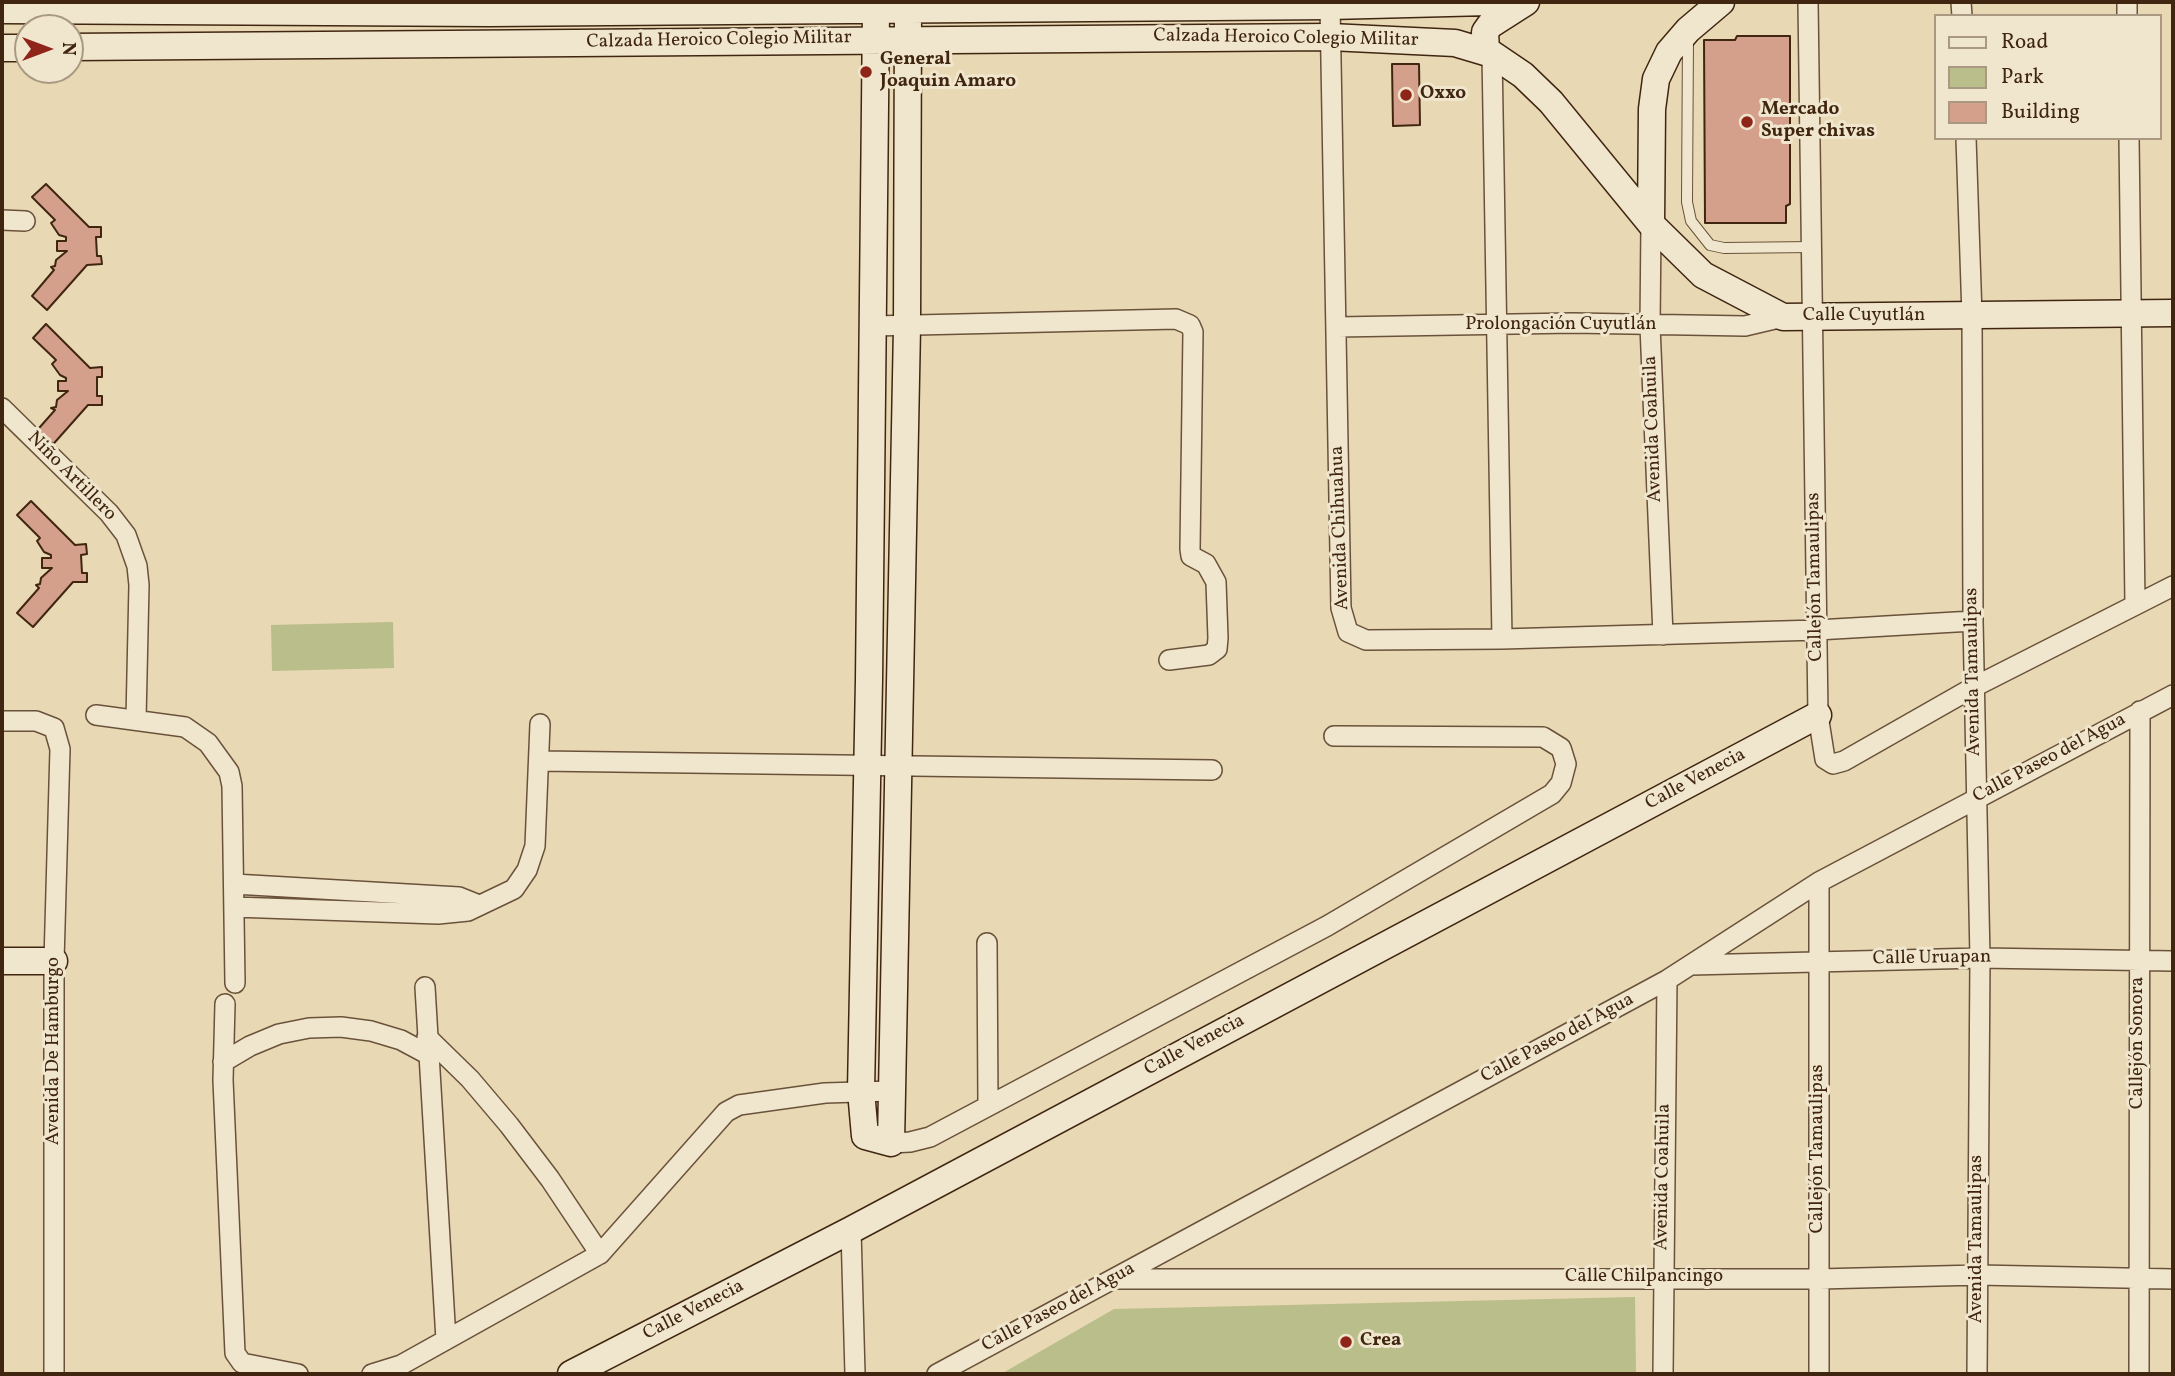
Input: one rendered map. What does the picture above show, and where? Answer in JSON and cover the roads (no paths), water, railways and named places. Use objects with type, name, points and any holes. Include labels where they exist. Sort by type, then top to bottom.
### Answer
[{"type":"main road","name":"Calzada Heroico Colegio Militar","points":[[2,10],[835,6],[908,10],[1488,2]]},
{"type":"main road","points":[[1489,53],[1485,32],[1490,25],[1526,2]]},
{"type":"main road","points":[[1651,224],[1656,79],[1670,52],[1688,30],[1721,2]]},
{"type":"main road","points":[[343,7],[343,47]]},
{"type":"main road","points":[[373,47],[374,7]]},
{"type":"main road","points":[[489,7],[490,45]]},
{"type":"main road","points":[[876,10],[868,763],[861,1091],[865,1136],[891,1143],[907,327],[908,10]]},
{"type":"main road","name":"Calzada Heroico Colegio Militar","points":[[84,47],[373,47],[908,38],[1329,37],[1455,43],[1489,53]]},
{"type":"main road","name":"Calle Cuyutlán","points":[[1489,53],[1523,75],[1551,102],[1651,224],[1703,275],[1783,317],[2173,313]]},
{"type":"main road","name":"Calle Venecia","points":[[571,1374],[851,1230],[1818,715]]},
{"type":"main road","points":[[2,961],[54,961]]},
{"type":"street","name":"Callejón Tamaulipas","points":[[1808,2],[1818,715],[1820,744],[1825,759],[1833,764],[1844,761],[1974,687],[2173,586]]},
{"type":"street","name":"Avenida Chihuahua","points":[[1330,6],[1338,327],[1341,608],[1348,632],[1366,640],[1502,639],[1817,630],[1973,621]]},
{"type":"street","points":[[1489,53],[1502,639]]},
{"type":"street","points":[[876,100],[908,100]]},
{"type":"street","name":"Avenida Tamaulipas","points":[[1966,140],[1972,316],[1973,621],[1980,958],[1977,1374]]},
{"type":"street","points":[[2129,140],[2136,605]]},
{"type":"street","points":[[2,220],[25,221]]},
{"type":"street","name":"Avenida Coahuila","points":[[1651,224],[1650,326],[1663,635]]},
{"type":"street","name":"Prolongación Cuyutlán","points":[[1338,327],[1745,326],[1783,317]]},
{"type":"street","points":[[873,326],[1176,319],[1190,325],[1193,332],[1191,556],[1206,565],[1216,582],[1219,638],[1217,649],[1209,655],[1169,660]]},
{"type":"street","name":"Niño Artillero","points":[[2,408],[110,513],[126,535],[137,566],[139,585],[136,719]]},
{"type":"street","points":[[872,426],[905,428]]},
{"type":"street","points":[[870,569],[902,568]]},
{"type":"street","points":[[869,680],[901,678]]},
{"type":"street","name":"Calle Paseo del Agua","points":[[937,1374],[1667,980],[1819,882],[2173,695]]},
{"type":"street","name":"Callejón Sonora","points":[[2139,1374],[2140,711]]},
{"type":"street","points":[[96,716],[185,727],[208,743],[229,772],[235,983]]},
{"type":"street","name":"Avenida De Hamburgo","points":[[2,721],[36,722],[54,728],[60,750],[54,961],[54,1374]]},
{"type":"street","points":[[234,907],[438,914],[468,911],[514,889],[527,870],[535,846],[540,724]]},
{"type":"street","points":[[891,1143],[930,1137],[1328,926],[1552,794],[1561,783],[1566,764],[1561,748],[1544,737],[1334,736]]},
{"type":"street","points":[[540,761],[868,763],[1212,770]]},
{"type":"street","points":[[866,852],[898,852]]},
{"type":"street","name":"Callejón Tamaulipas","points":[[1819,882],[1819,1374]]},
{"type":"street","points":[[234,884],[449,896],[468,899],[479,905]]},
{"type":"street","points":[[987,943],[988,1105]]},
{"type":"street","name":"Calle Uruapan","points":[[1690,965],[1980,958],[2173,961]]},
{"type":"street","name":"Avenida Coahuila","points":[[1663,1374],[1667,980]]},
{"type":"street","points":[[425,987],[446,1340]]},
{"type":"street","points":[[225,1004],[223,1062],[235,1353],[242,1363],[298,1374]]},
{"type":"street","points":[[223,1062],[250,1046],[279,1034],[309,1028],[341,1027],[372,1031],[428,1046],[470,1079],[509,1125],[550,1179],[600,1254]]},
{"type":"street","points":[[372,1374],[401,1365],[600,1254],[726,1112],[739,1105],[861,1091],[891,1091]]},
{"type":"street","points":[[851,1230],[855,1374]]},
{"type":"street","name":"Calle Chilpancingo","points":[[1114,1279],[1819,1279],[1978,1275],[2173,1279]]},
{"type":"lane","points":[[1688,30],[1687,202],[1691,221],[1710,245],[1724,248],[1812,247]]},
{"type":"place","name":"General Joaquin Amaro","points":[[866,72]]},
{"type":"place","name":"Oxxo","points":[[1406,95]]},
{"type":"place","name":"Mercado Super chivas","points":[[1747,122]]},
{"type":"place","name":"Crea","points":[[1346,1342]]}]
